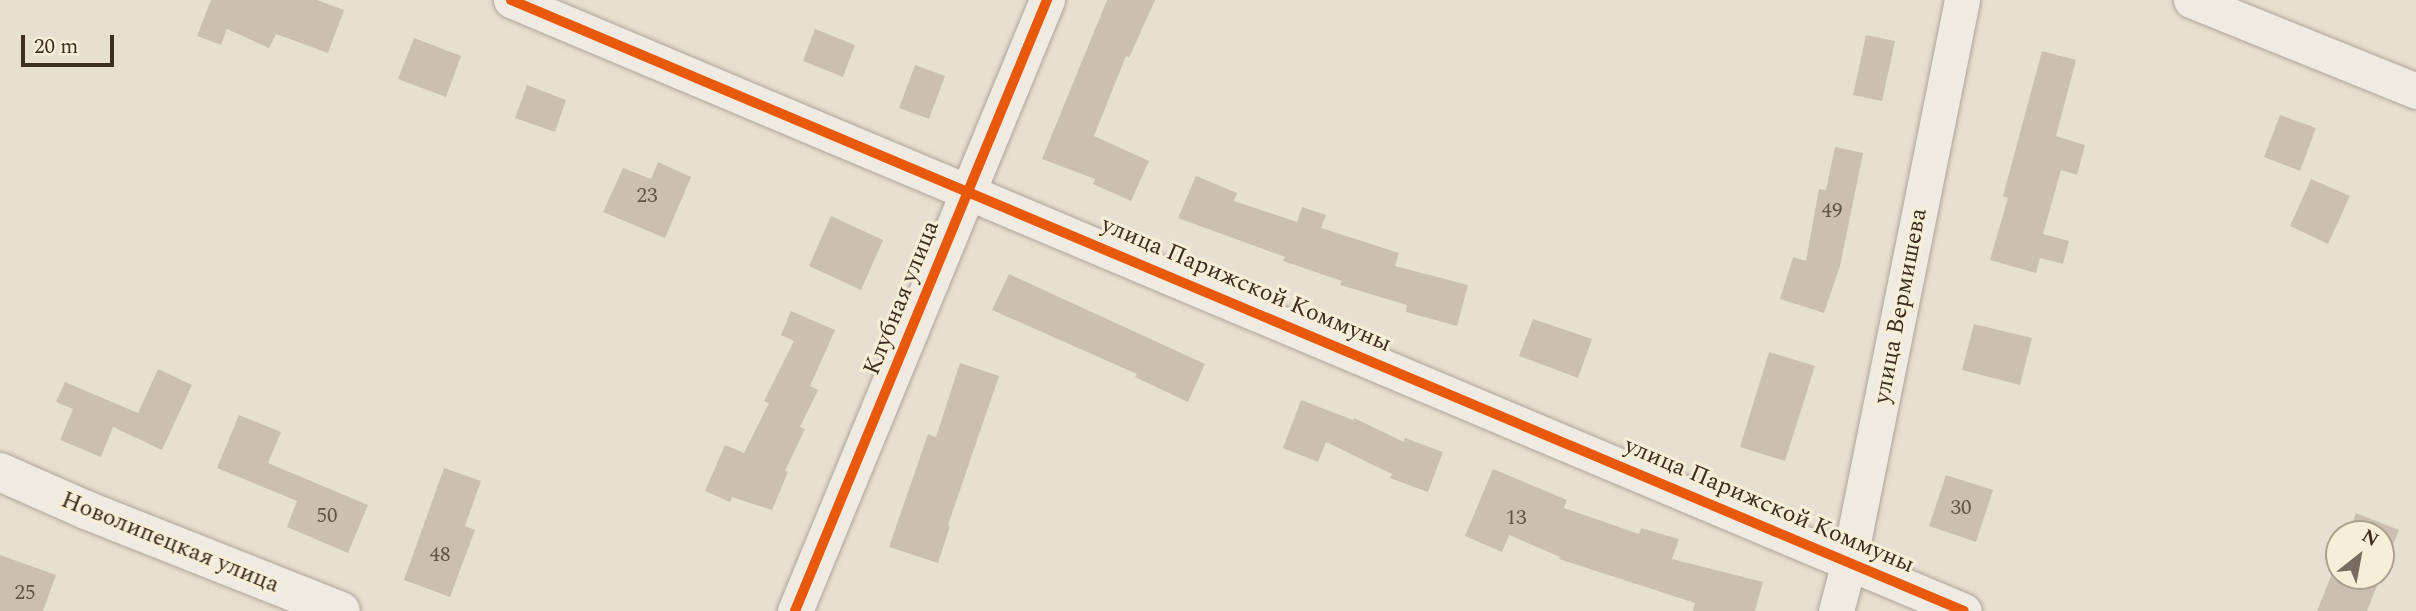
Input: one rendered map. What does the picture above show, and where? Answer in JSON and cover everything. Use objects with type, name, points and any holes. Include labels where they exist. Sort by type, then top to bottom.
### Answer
[{"type":"street","name":"улица Парижской Коммуны","points":[[512,0],[1964,611]]},
{"type":"street","name":"Клубная улица","points":[[796,611],[1047,0]]},
{"type":"street","name":"улица Вермишева","points":[[1836,611],[1849,562],[1962,0]]},
{"type":"street","points":[[2191,0],[2416,91]]},
{"type":"street","name":"Новолипецкая улица","points":[[0,472],[86,510],[341,611]]},
{"type":"building","points":[[211,0],[317,0],[344,10],[328,53],[276,34],[269,48],[227,29],[221,45],[197,36]]},
{"type":"building","points":[[1107,0],[1155,0],[1129,58],[1126,56],[1094,136],[1149,161],[1131,201],[1093,184],[1095,179],[1042,159]]},
{"type":"building","points":[[815,29],[855,45],[843,77],[803,61]]},
{"type":"building","points":[[1866,35],[1895,41],[1882,101],[1853,95]]},
{"type":"building","points":[[414,38],[461,56],[446,97],[398,79]]},
{"type":"building","points":[[2042,51],[2076,60],[2056,136],[2085,145],[2077,175],[2061,170],[2043,234],[2069,241],[2063,264],[2040,258],[2036,273],[1990,260],[2008,198],[2003,196]]},
{"type":"building","points":[[915,65],[945,76],[929,119],[899,108]]},
{"type":"building","points":[[527,85],[566,100],[555,132],[515,118]]},
{"type":"building","points":[[2280,115],[2316,128],[2300,171],[2264,157]]},
{"type":"building","points":[[1835,147],[1863,153],[1840,266],[1824,313],[1780,299],[1793,257],[1806,261],[1819,189],[1826,190]]},
{"type":"building","points":[[658,162],[691,177],[665,238],[603,212],[623,168],[651,179]]},
{"type":"building","points":[[1196,176],[1237,193],[1234,201],[1297,222],[1302,207],[1326,215],[1321,228],[1399,253],[1395,266],[1468,285],[1457,326],[1406,312],[1407,305],[1340,285],[1342,281],[1283,261],[1285,257],[1178,218]]},
{"type":"building","points":[[2311,179],[2350,196],[2328,244],[2290,226]]},
{"type":"building","points":[[831,216],[883,240],[861,290],[809,266]]},
{"type":"building","points":[[1009,274],[1205,364],[1188,402],[1135,377],[1137,374],[992,310]]},
{"type":"building","points":[[791,311],[835,330],[810,386],[818,390],[800,427],[805,429],[785,471],[788,472],[772,510],[732,497],[730,502],[705,491],[725,445],[744,453],[769,403],[764,401],[794,341],[781,335]]},
{"type":"building","points":[[1533,319],[1592,339],[1578,378],[1519,356]]},
{"type":"building","points":[[1974,324],[2032,338],[2020,385],[1962,370]]},
{"type":"building","points":[[1769,352],[1815,366],[1785,461],[1740,447]]},
{"type":"building","points":[[960,363],[999,376],[948,525],[950,526],[938,563],[889,547],[928,434],[936,437]]},
{"type":"building","points":[[158,369],[192,385],[162,450],[113,427],[101,457],[60,440],[73,409],[56,402],[65,382],[138,413]]},
{"type":"building","points":[[1301,400],[1353,420],[1354,418],[1404,442],[1405,438],[1443,452],[1428,492],[1390,478],[1392,474],[1326,442],[1318,462],[1283,448]]},
{"type":"building","points":[[239,415],[281,432],[268,463],[368,505],[348,553],[287,527],[297,501],[217,468]]},
{"type":"building","points":[[444,468],[481,481],[465,526],[475,530],[450,597],[404,580]]},
{"type":"building","points":[[1493,469],[1567,500],[1564,508],[1639,534],[1641,528],[1679,539],[1672,559],[1763,582],[1755,611],[1693,611],[1695,603],[1559,559],[1560,557],[1509,535],[1502,552],[1465,536]]},
{"type":"building","points":[[1946,475],[1993,490],[1976,542],[1929,526]]},
{"type":"building","points":[[2356,513],[2374,520],[2353,520]]},
{"type":"building","points":[[0,555],[56,575],[43,611],[0,611]]},
{"type":"building","points":[[2325,590],[2375,590],[2367,611],[2317,611]]},
{"type":"cycle path","points":[[511,0],[1964,611]]},
{"type":"cycle path","points":[[795,611],[1047,0]]}]
